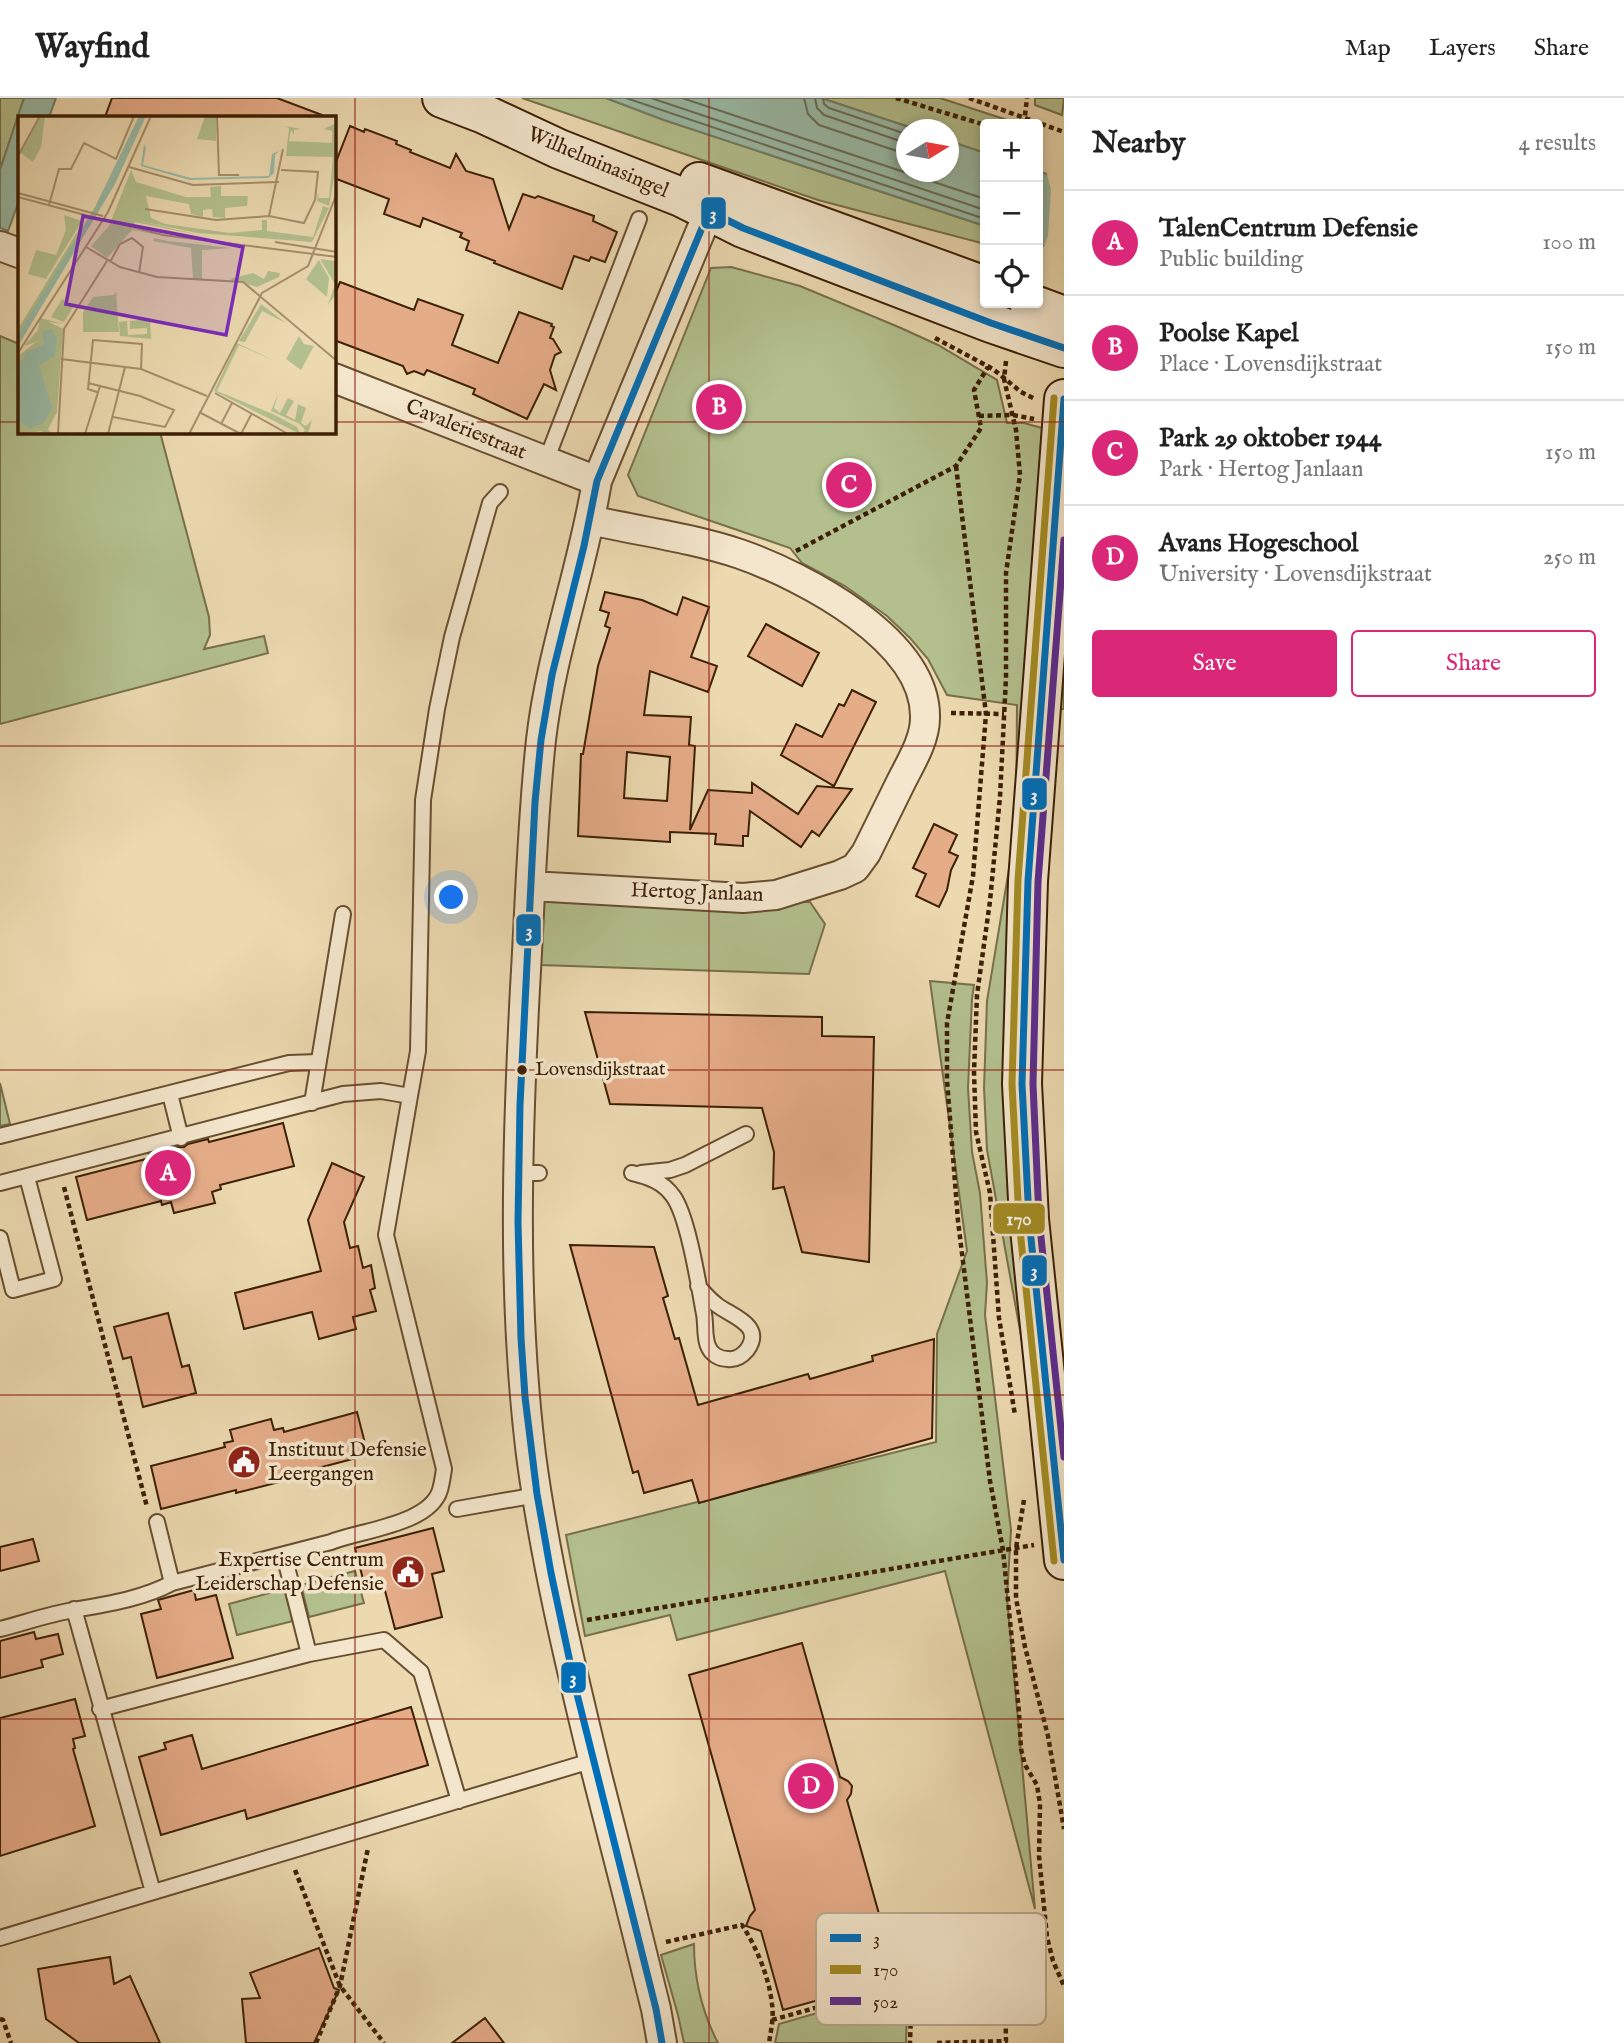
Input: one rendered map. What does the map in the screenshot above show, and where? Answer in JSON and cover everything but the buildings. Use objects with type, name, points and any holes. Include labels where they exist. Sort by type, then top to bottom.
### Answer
[{"type":"main road","name":"Wilhelminasingel","points":[[442,98],[484,114],[559,149],[681,197],[743,228],[991,323],[1064,348]]},
{"type":"main road","name":"Wilhelminasingel","points":[[484,114],[564,133],[980,284]]},
{"type":"main road","points":[[1042,308],[1064,316]]},
{"type":"main road","points":[[1050,1553],[1022,1084],[1028,881],[1052,410]]},
{"type":"street","points":[[662,2043],[562,1624],[537,1495],[520,1333],[517,1252],[528,1173],[519,1108],[541,742],[557,653],[597,481],[709,211]]},
{"type":"street","points":[[0,246],[18,253]]},
{"type":"street","name":"Cavaleriestraat","points":[[336,379],[597,481]]},
{"type":"street","name":"Hertog Janlaan","points":[[531,887],[743,898],[776,895],[841,875],[855,868],[866,853],[923,731],[925,712],[919,687],[908,666],[875,629],[849,608],[769,565],[723,549],[590,520]]},
{"type":"lane","points":[[546,461],[639,219]]},
{"type":"lane","points":[[0,1629],[74,1609],[92,1608],[158,1591],[173,1583],[412,1519],[428,1509],[440,1492],[444,1469],[386,1235],[418,1051],[423,800],[437,709],[452,638],[490,503],[500,492]]},
{"type":"lane","points":[[312,1103],[343,914]]},
{"type":"lane","points":[[0,1136],[289,1063],[318,1062]]},
{"type":"lane","points":[[1,1180],[59,1169],[342,1094],[382,1091],[410,1096]]},
{"type":"lane","points":[[170,1094],[181,1138]]},
{"type":"lane","points":[[698,1286],[714,1303],[746,1322],[751,1337],[750,1344],[741,1356],[727,1360],[714,1354],[706,1342],[705,1318],[698,1286],[683,1216],[675,1198],[656,1181],[632,1173],[670,1170],[746,1135]]},
{"type":"lane","points":[[0,1238],[13,1290],[54,1279],[27,1177]]},
{"type":"lane","points":[[457,1508],[537,1495]]},
{"type":"lane","points":[[157,1522],[173,1583]]},
{"type":"lane","points":[[284,1555],[309,1654]]},
{"type":"lane","points":[[74,1609],[153,1892]]},
{"type":"lane","points":[[100,1709],[309,1654],[384,1640],[421,1672],[459,1801]]},
{"type":"lane","points":[[0,1938],[594,1760]]},
{"type":"path","points":[[896,98],[980,123]]},
{"type":"path","points":[[969,98],[1019,119]]},
{"type":"path","points":[[1024,119],[1027,98]]},
{"type":"path","points":[[1043,126],[1064,132]]},
{"type":"path","points":[[769,565],[956,467],[981,428],[974,390],[988,367]]},
{"type":"path","points":[[979,416],[1052,410]]},
{"type":"path","points":[[956,467],[986,713],[973,876],[949,1001],[946,1048],[958,1221],[990,1481],[1003,1550],[1020,1712],[1021,1749],[1025,1765],[1037,1785],[1040,1804],[1039,1856],[1045,1913]]},
{"type":"path","points":[[925,712],[1004,714]]},
{"type":"path","points":[[59,1169],[147,1507],[157,1522]]},
{"type":"path","points":[[562,1624],[1003,1550],[1050,1553]]},
{"type":"path","points":[[316,2043],[340,1986],[372,1828]]},
{"type":"path","points":[[289,1853],[340,1986],[384,2043]]},
{"type":"path","points":[[640,1947],[743,1925],[765,1974],[772,2003],[769,2043]]},
{"type":"path","points":[[1046,1927],[1053,1961],[1064,1986]]},
{"type":"path","points":[[772,2020],[816,2008]]},
{"type":"path","points":[[0,2019],[4,2020],[11,2043]]},
{"type":"path","points":[[910,2043],[911,2025]]},
{"type":"path","points":[[937,2043],[1006,2042],[1006,2025]]},
{"type":"shaded area","points":[[0,98],[24,98],[0,170]]},
{"type":"shaded area","points":[[522,98],[606,98],[664,120],[980,224],[980,243],[818,200]]},
{"type":"shaded area","points":[[821,98],[940,98],[1004,119],[980,119],[980,151],[959,144],[959,119],[896,119],[896,123]]},
{"type":"shaded area","points":[[1035,98],[1064,98],[1062,115],[1035,105]]},
{"type":"shaded area","points":[[731,267],[800,286],[938,345],[997,380],[1007,423],[1024,423],[1064,434],[1064,709],[1027,706],[1030,1385],[987,1150],[984,1088],[987,1001],[1016,827],[1017,705],[947,695],[928,659],[887,616],[845,586],[802,563],[790,548],[638,496],[628,475],[711,268]]},
{"type":"shaded area","points":[[0,336],[18,344],[18,434],[161,434],[209,617],[210,635],[204,649],[264,636],[268,653],[0,724]]},
{"type":"shaded area","points":[[543,899],[810,902],[825,924],[809,974],[540,965]]},
{"type":"shaded area","points":[[930,981],[974,985],[968,1088],[972,1152],[980,1193],[987,1283],[985,1315],[1011,1530],[1007,1597],[1035,1909],[945,1571],[677,1640],[670,1615],[585,1636],[566,1535],[936,1442],[937,1334],[967,1251]]},
{"type":"shaded area","points":[[0,1083],[10,1124],[0,1126]]},
{"type":"shaded area","points":[[355,1571],[364,1603],[309,1617],[301,1585]]},
{"type":"shaded area","points":[[284,1589],[293,1621],[237,1635],[229,1604]]},
{"type":"shaded area","points":[[694,1944],[700,1995],[718,2043],[684,2043],[661,1955]]},
{"type":"shaded area","points":[[816,2013],[816,2025],[907,2025],[906,2043],[775,2043],[779,2024]]},
{"type":"water","points":[[24,98],[56,98],[49,116],[18,116]]},
{"type":"water","points":[[606,98],[821,98],[896,123],[896,182],[959,182],[959,144],[980,151],[980,224],[664,120]]},
{"type":"water","points":[[18,116],[18,204],[8,231],[0,228],[0,170]]},
{"type":"water","points":[[1043,173],[1064,180],[1064,253],[1043,246]]},
{"type":"pier","points":[[1046,170],[1064,176],[1064,256],[1043,249],[1048,236],[1051,190]]},
{"type":"transit line","name":"3","points":[[662,2043],[656,2009],[576,1690],[551,1573],[537,1494],[521,1338],[518,1222],[520,1105],[535,802],[541,740],[552,675],[597,481],[709,211],[743,228],[991,323],[1064,348]]},
{"type":"transit line","name":"170","points":[[1054,398],[1018,880],[1012,1084],[1019,1220],[1054,1561]]},
{"type":"transit line","name":"3","points":[[1064,399],[1028,881],[1022,1084],[1029,1219],[1064,1560]]},
{"type":"transit line","name":"502","points":[[1064,540],[1038,882],[1033,1084],[1039,1218],[1064,1457]]},
{"type":"place","name":"Poolse Kapel","points":[[719,407]]},
{"type":"place","name":"Park 29 oktober 1944","points":[[849,485]]},
{"type":"place","name":"Lovensdijkstraat","points":[[522,1070]]},
{"type":"place","name":"TalenCentrum Defensie","points":[[168,1173]]},
{"type":"place","name":"Instituut Defensie Leergangen","points":[[244,1462]]},
{"type":"place","name":"Expertise Centrum Leiderschap Defensie","points":[[408,1572]]},
{"type":"place","name":"Avans Hogeschool","points":[[811,1786]]}]
